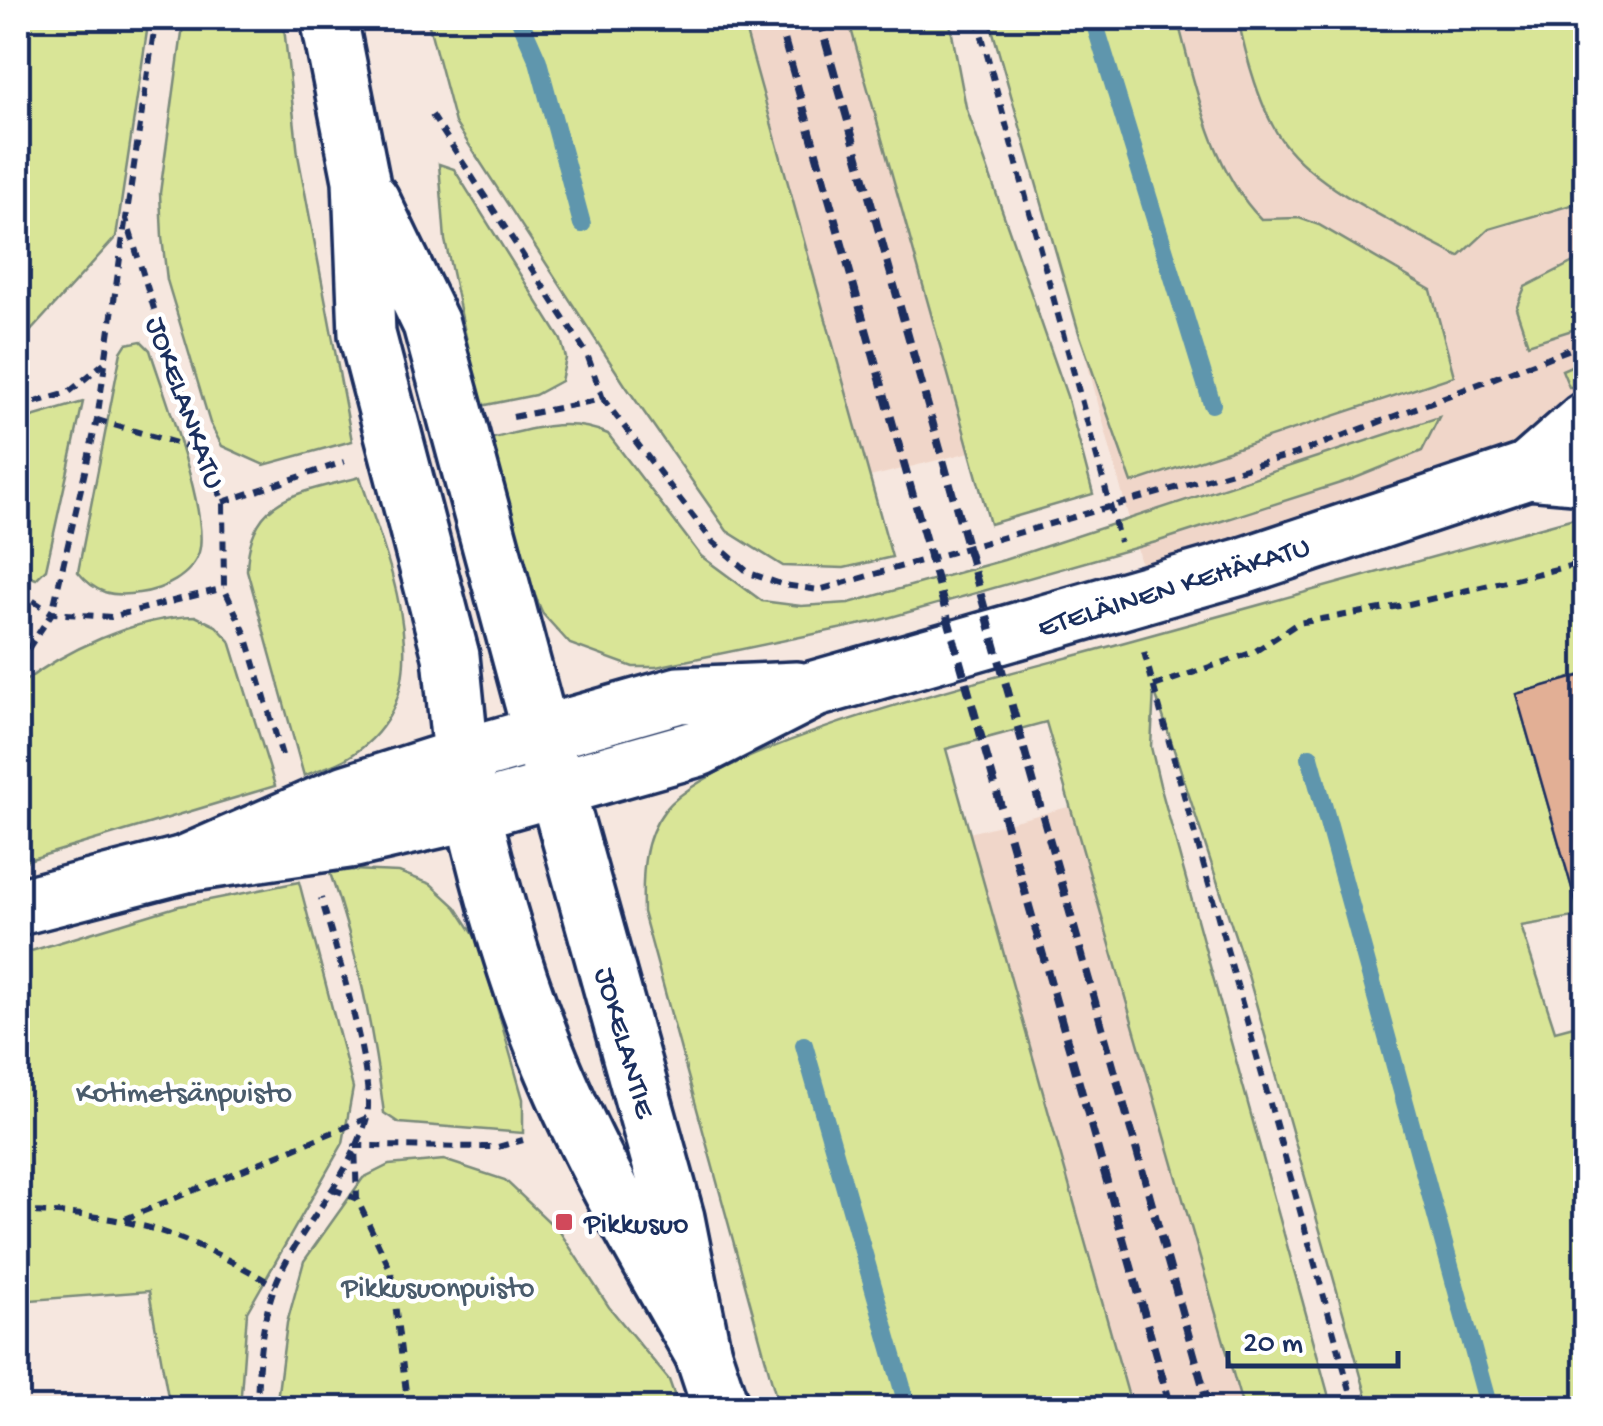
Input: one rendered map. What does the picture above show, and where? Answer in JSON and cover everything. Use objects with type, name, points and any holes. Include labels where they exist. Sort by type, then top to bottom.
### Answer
[{"type":"main road","points":[[329,18],[361,180],[367,334],[451,656],[472,812]]},
{"type":"main road","points":[[361,180],[431,324],[541,734]]},
{"type":"main road","name":"ETELÄINEN KEHÄKATU","points":[[18,908],[184,864],[355,839],[472,812],[699,748],[815,689],[1240,567],[1528,471],[1586,420]]},
{"type":"main road","name":"ETELÄINEN KEHÄKATU","points":[[1528,471],[1586,476]]},
{"type":"main road","name":"ETELÄINEN KEHÄKATU","points":[[184,864],[347,793],[679,695],[815,689]]},
{"type":"main road","name":"JOKELANTIE","points":[[541,734],[676,1218],[703,1354],[721,1408]]},
{"type":"main road","name":"JOKELANTIE","points":[[472,812],[550,1062],[622,1212],[703,1354]]},
{"type":"path","name":"JOKELANKATU","points":[[156,18],[126,219],[202,450],[223,502],[224,588],[246,635],[290,781]]},
{"type":"path","points":[[977,18],[1113,508]]},
{"type":"path","points":[[432,115],[587,354],[602,398],[713,542],[749,573],[784,586],[820,590],[1298,453],[1586,342]]},
{"type":"path","points":[[18,664],[52,614],[97,420],[126,219]]},
{"type":"path","points":[[18,407],[68,393],[106,362]]},
{"type":"path","points":[[506,418],[602,398]]},
{"type":"path","points":[[97,420],[202,450]]},
{"type":"path","points":[[223,502],[360,457]]},
{"type":"path","points":[[1355,1408],[1154,686],[1254,652],[1298,623],[1405,605],[1586,562]]},
{"type":"path","points":[[18,591],[52,614],[111,617],[224,588]]},
{"type":"path","points":[[257,1408],[258,1347],[275,1286],[333,1189],[368,1118],[356,1020],[320,895]]},
{"type":"path","points":[[122,1220],[368,1118]]},
{"type":"path","points":[[355,1146],[498,1147],[524,1140]]},
{"type":"path","points":[[355,1146],[357,1200],[391,1271],[408,1408]]},
{"type":"path","points":[[333,1189],[357,1200]]},
{"type":"path","points":[[18,1212],[122,1220],[208,1246],[275,1286]]},
{"type":"shaded area","points":[[742,18],[848,18],[970,452],[870,477]]},
{"type":"shaded area","points":[[995,18],[1585,18],[1585,463],[1148,590]]},
{"type":"shaded area","points":[[1072,806],[1243,1408],[1133,1408],[969,833]]},
{"type":"green space","points":[[18,18],[149,18],[116,237],[18,345]]},
{"type":"green space","points":[[184,18],[283,18],[298,155],[352,441],[264,465],[222,446],[210,423],[167,280],[162,237],[160,193]]},
{"type":"green space","points":[[427,18],[742,18],[892,557],[844,568],[783,566],[727,531],[625,385],[455,123]]},
{"type":"green space","points":[[848,18],[949,18],[966,107],[1067,396],[1093,494],[990,524]]},
{"type":"green space","points":[[989,18],[1177,18],[1207,124],[1229,176],[1244,199],[1261,219],[1299,218],[1319,225],[1431,290],[1454,376],[1132,483],[1079,333]]},
{"type":"green space","points":[[1238,18],[1585,18],[1585,201],[1489,229],[1459,257],[1390,221],[1318,177],[1283,142],[1261,99]]},
{"type":"green space","points":[[439,164],[454,169],[561,340],[566,358],[561,381],[535,395],[481,406],[445,240]]},
{"type":"green space","points":[[1585,256],[1585,326],[1528,344],[1516,308],[1525,287]]},
{"type":"green space","points":[[141,341],[150,350],[184,452],[201,534],[199,552],[183,575],[158,589],[113,594],[91,585],[78,572],[121,352],[126,344]]},
{"type":"green space","points":[[1585,360],[1585,387],[1569,387],[1562,370]]},
{"type":"green space","points":[[83,402],[46,569],[36,579],[18,572],[18,421]]},
{"type":"green space","points":[[1439,417],[1422,451],[1353,479],[1156,542],[877,621],[656,667],[633,667],[570,644],[543,614],[527,577],[490,439],[564,425],[608,434],[701,556],[762,601],[801,606],[849,603],[1004,560]]},
{"type":"green space","points":[[360,477],[395,588],[403,627],[404,665],[396,701],[378,732],[347,758],[304,776],[247,570],[250,545],[257,526],[281,502]]},
{"type":"green space","points":[[1585,515],[1585,674],[1516,694],[1580,916],[1521,926],[1555,1031],[1585,1023],[1585,1408],[1370,1408],[1248,975],[1154,689],[1151,747],[1160,785],[1332,1408],[1243,1408],[1046,722],[946,749],[1132,1408],[779,1408],[643,912],[643,872],[648,846],[665,810],[697,784],[748,758],[880,710]]},
{"type":"green space","points":[[195,616],[216,626],[230,641],[275,786],[18,863],[18,686],[101,638],[148,622]]},
{"type":"green space","points":[[399,872],[431,884],[456,907],[478,941],[523,1099],[523,1133],[399,1123],[384,1113],[363,992],[330,873]]},
{"type":"green space","name":"Kotimetsänpuisto","points":[[299,882],[353,1088],[343,1143],[247,1312],[240,1408],[170,1408],[149,1291],[18,1301],[18,955],[179,906]]},
{"type":"green space","name":"Pikkusuonpuisto","points":[[444,1160],[505,1180],[560,1232],[609,1307],[669,1380],[679,1408],[276,1408],[287,1323],[304,1261],[363,1178],[389,1165]]},
{"type":"building","points":[[1586,674],[1586,937],[1516,694]]},
{"type":"waterway","points":[[519,18],[538,61],[582,224]]},
{"type":"waterway","points":[[1093,18],[1212,404]]},
{"type":"waterway","points":[[1310,757],[1489,1408]]},
{"type":"waterway","points":[[804,1045],[908,1408]]},
{"type":"railway","points":[[778,18],[1171,1408]]},
{"type":"railway","points":[[819,18],[1209,1408]]},
{"type":"place","name":"Pikkusuo","points":[[564,1222]]}]
